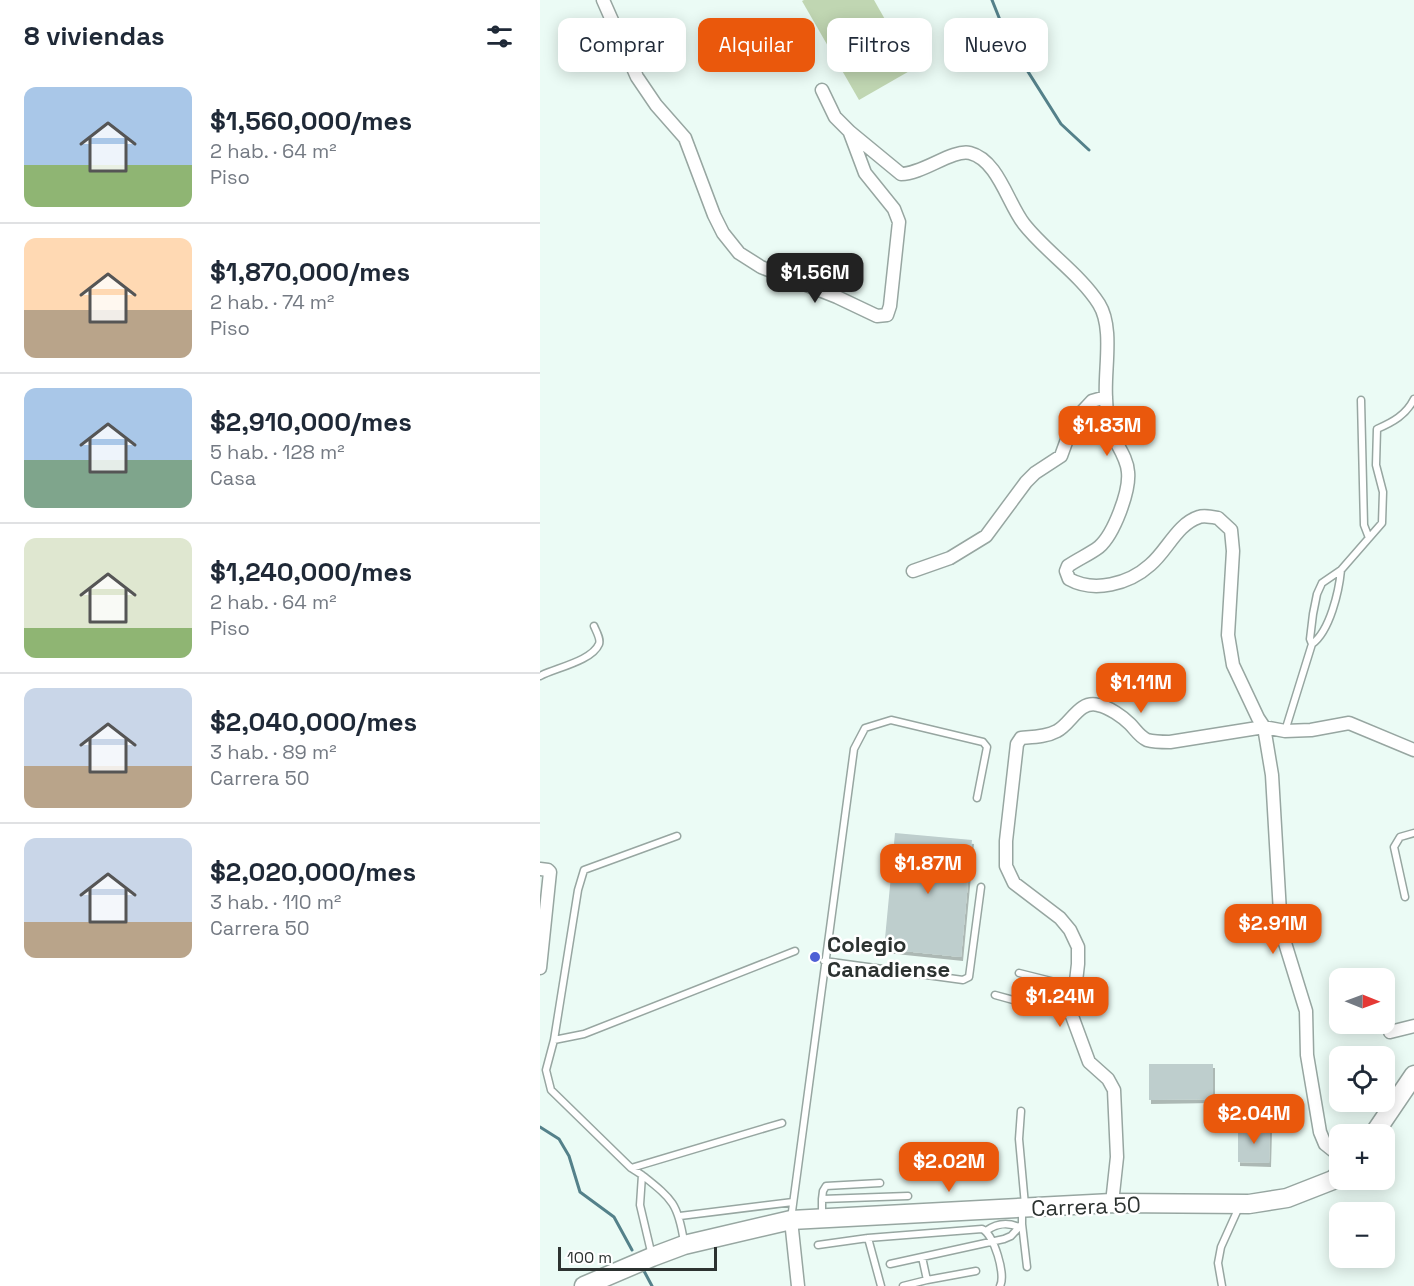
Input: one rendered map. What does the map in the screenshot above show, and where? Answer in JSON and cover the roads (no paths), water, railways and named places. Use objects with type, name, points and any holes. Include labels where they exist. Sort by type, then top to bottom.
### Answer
[{"type":"main road","points":[[1381,1124],[1410,1081]]},
{"type":"main road","name":"Carrera 50","points":[[584,1286],[684,1245],[792,1211],[822,1208],[1022,1217],[1112,1203],[1241,1204],[1287,1198],[1329,1182]]},
{"type":"street","points":[[603,0],[637,77],[656,105],[685,138],[714,215],[723,234],[739,254],[761,267],[837,297],[877,316],[887,315],[890,306],[899,222],[894,208],[865,173],[850,132]]},
{"type":"street","points":[[822,90],[835,117],[901,174],[911,174],[960,153],[971,153],[986,162],[1004,188],[1023,224],[1099,304],[1106,321],[1106,397],[1109,426],[1128,471],[1127,488],[1121,513],[1101,546],[1068,566],[1066,571],[1069,579],[1078,584],[1119,584],[1150,566],[1184,527],[1200,516],[1218,518],[1231,530],[1233,551],[1228,635],[1233,665],[1264,727],[1272,775],[1281,930],[1306,1011],[1307,1055],[1320,1132],[1325,1144],[1329,1147]]},
{"type":"street","points":[[913,571],[950,558],[986,537],[1026,482],[1035,473],[1061,456],[1073,423],[1078,416],[1092,401],[1106,397]]},
{"type":"street","points":[[1112,1203],[1117,1157],[1114,1090],[1108,1079],[1089,1062],[1072,1016],[1078,947],[1070,930],[1060,918],[1014,883],[1006,866],[1009,808],[1017,744],[1021,738],[1042,736],[1059,731],[1078,710],[1098,704],[1129,723],[1138,734],[1147,740],[1158,742],[1264,727],[1285,731],[1311,730],[1349,723],[1414,750]]},
{"type":"street","points":[[540,968],[550,872],[544,869]]},
{"type":"street","points":[[1395,1031],[1414,1026]]},
{"type":"street","points":[[792,1211],[798,1286]]},
{"type":"lane","points":[[1361,400],[1364,525],[1369,538]]},
{"type":"lane","points":[[1285,731],[1312,644],[1310,634],[1317,594],[1322,583],[1341,570],[1382,523],[1383,492],[1376,465],[1377,429],[1391,424],[1414,400]]},
{"type":"lane","points":[[1312,644],[1319,640],[1327,621],[1339,589],[1341,570]]},
{"type":"lane","points":[[540,676],[584,659],[598,645],[599,640],[594,626]]},
{"type":"lane","points":[[680,1216],[792,1211],[854,749],[865,728],[891,720],[983,742],[987,747],[977,798]]},
{"type":"lane","points":[[1405,897],[1394,847],[1400,837],[1414,833]]},
{"type":"lane","points":[[677,836],[584,870],[578,891],[554,1040],[546,1070],[551,1090],[631,1168],[668,1196],[680,1216],[684,1245]]},
{"type":"lane","points":[[824,961],[963,980],[969,977],[981,887]]},
{"type":"lane","points":[[554,1040],[584,1034],[795,951]]},
{"type":"lane","points":[[1019,973],[1075,987]]},
{"type":"lane","points":[[995,995],[1072,1016]]},
{"type":"lane","points":[[1021,1112],[1019,1139],[1026,1267]]},
{"type":"lane","points":[[631,1168],[782,1123]]},
{"type":"lane","points":[[642,1175],[640,1205],[652,1257]]},
{"type":"lane","points":[[880,1184],[826,1186],[823,1191],[822,1208],[908,1196]]},
{"type":"lane","points":[[1222,1286],[1218,1263],[1221,1247],[1241,1204]]},
{"type":"lane","points":[[818,1245],[975,1228],[986,1231],[1022,1217]]},
{"type":"lane","points":[[890,1264],[993,1243],[1011,1236],[1022,1217]]},
{"type":"lane","points":[[986,1231],[993,1243],[1002,1275],[1000,1286]]},
{"type":"lane","points":[[868,1238],[881,1286]]},
{"type":"lane","points":[[922,1257],[927,1280]]},
{"type":"lane","points":[[903,1286],[976,1270]]},
{"type":"waterway","points":[[992,0],[1008,40],[1061,124],[1089,150]]},
{"type":"waterway","points":[[540,1127],[559,1139],[569,1156],[580,1192],[614,1217],[632,1250]]},
{"type":"waterway","points":[[644,1271],[652,1286]]},
{"type":"place","name":"Colegio Canadiense","points":[[815,957]]}]
